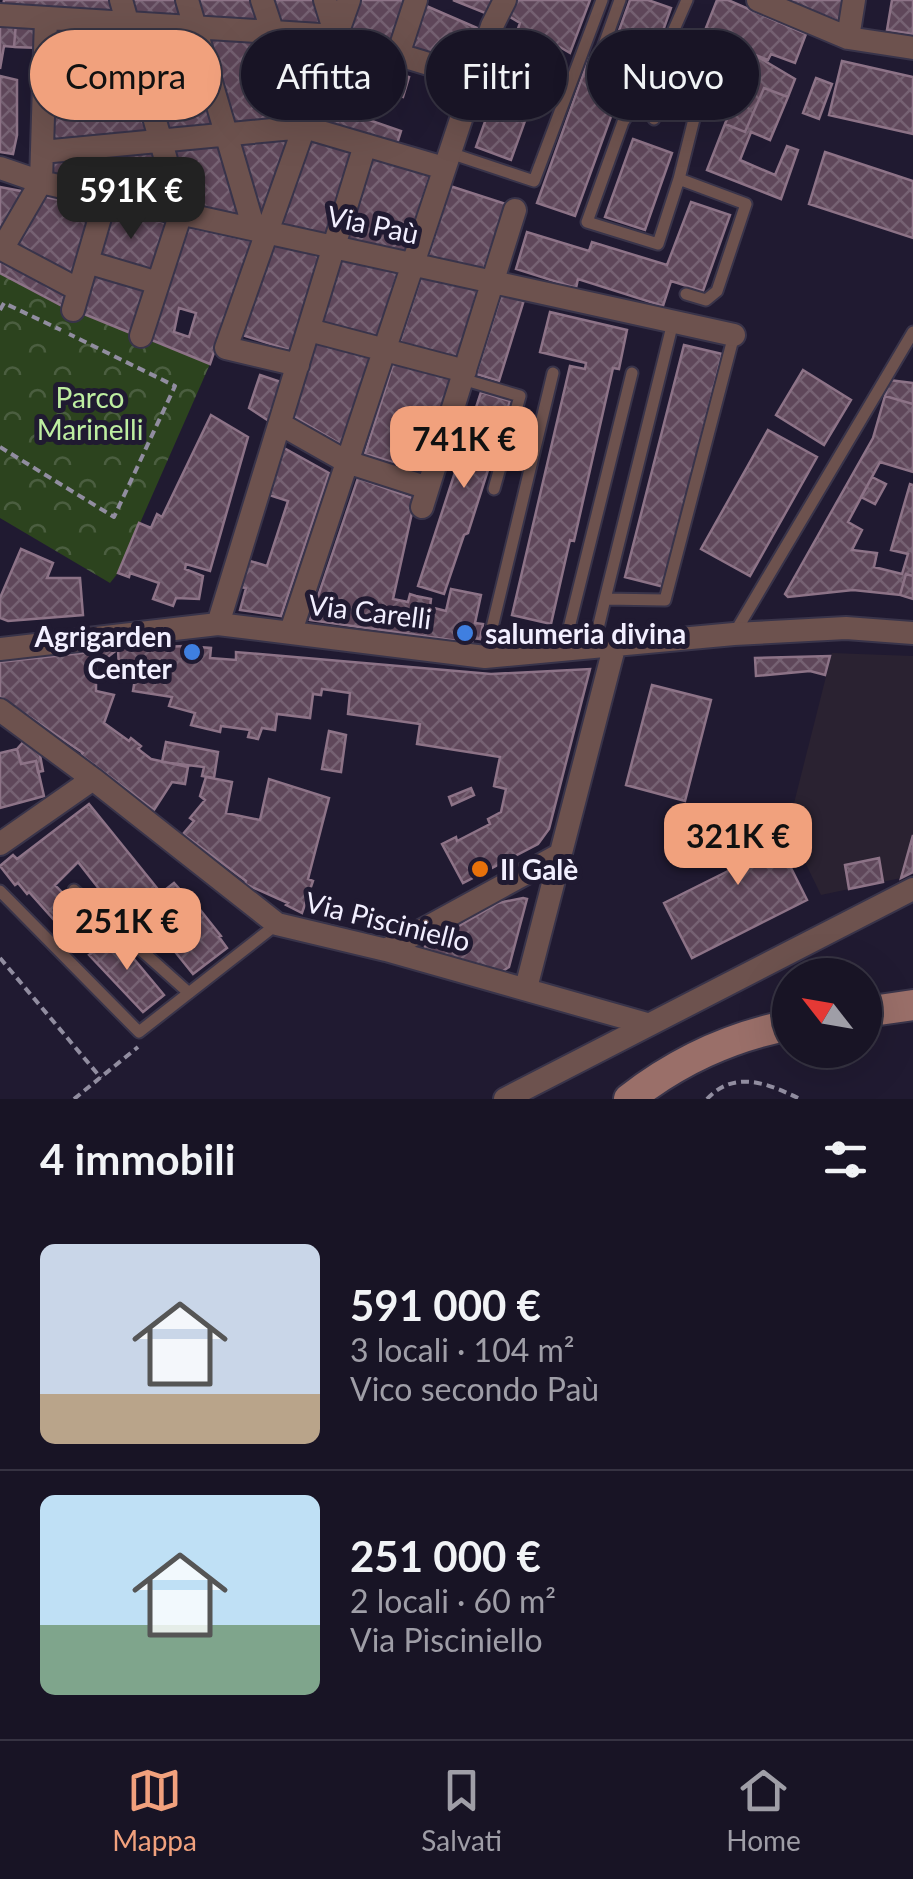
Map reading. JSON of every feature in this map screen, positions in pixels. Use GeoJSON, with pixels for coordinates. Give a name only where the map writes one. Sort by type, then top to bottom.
{"type":"FeatureCollection","features":[{"type":"Feature","properties":{"kind":"main road"},"geometry":{"type":"LineString","coordinates":[[628,1099],[671,1069],[712,1048],[772,1028]]}},
{"type":"Feature","properties":{"kind":"street"},"geometry":{"type":"LineString","coordinates":[[187,0],[259,230]]}},
{"type":"Feature","properties":{"kind":"street"},"geometry":{"type":"LineString","coordinates":[[262,0],[271,30]]}},
{"type":"Feature","properties":{"kind":"street"},"geometry":{"type":"LineString","coordinates":[[325,0],[334,30]]}},
{"type":"Feature","properties":{"kind":"street"},"geometry":{"type":"LineString","coordinates":[[338,30],[348,0]]}},
{"type":"Feature","properties":{"kind":"street"},"geometry":{"type":"LineString","coordinates":[[406,31],[416,0]]}},
{"type":"Feature","properties":{"kind":"street"},"geometry":{"type":"LineString","coordinates":[[491,30],[505,0]]}},
{"type":"Feature","properties":{"kind":"street"},"geometry":{"type":"LineString","coordinates":[[848,38],[854,0]]}},
{"type":"Feature","properties":{"kind":"street"},"geometry":{"type":"LineString","coordinates":[[761,1],[848,38],[913,48]]}},
{"type":"Feature","properties":{"kind":"street"},"geometry":{"type":"LineString","coordinates":[[125,12],[180,213],[140,336]]}},
{"type":"Feature","properties":{"kind":"street"},"geometry":{"type":"LineString","coordinates":[[0,15],[46,18],[125,12],[195,27],[241,30]]}},
{"type":"Feature","properties":{"kind":"street"},"geometry":{"type":"LineString","coordinates":[[46,18],[40,182],[2,249],[76,300],[106,197]]}},
{"type":"Feature","properties":{"kind":"street"},"geometry":{"type":"LineString","coordinates":[[302,120],[304,127]]}},
{"type":"Feature","properties":{"kind":"street"},"geometry":{"type":"LineString","coordinates":[[298,365],[226,348],[259,230],[306,120]]}},
{"type":"Feature","properties":{"kind":"street"},"geometry":{"type":"LineString","coordinates":[[291,631],[461,120]]}},
{"type":"Feature","properties":{"kind":"street"},"geometry":{"type":"LineString","coordinates":[[42,152],[304,127],[365,145],[447,161]]}},
{"type":"Feature","properties":{"kind":"street"},"geometry":{"type":"LineString","coordinates":[[218,624],[365,145]]}},
{"type":"Feature","properties":{"kind":"street","name":"Via Paù"},"geometry":{"type":"LineString","coordinates":[[0,168],[40,182],[734,336]]}},
{"type":"Feature","properties":{"kind":"street"},"geometry":{"type":"LineString","coordinates":[[280,424],[347,462],[425,498],[514,210]]}},
{"type":"Feature","properties":{"kind":"street"},"geometry":{"type":"LineString","coordinates":[[87,262],[158,283]]}},
{"type":"Feature","properties":{"kind":"street"},"geometry":{"type":"LineString","coordinates":[[309,330],[463,375]]}},
{"type":"Feature","properties":{"kind":"street","name":"Via Carelli"},"geometry":{"type":"LineString","coordinates":[[0,648],[218,624],[485,657],[734,634],[846,628],[913,633]]}},
{"type":"Feature","properties":{"kind":"street"},"geometry":{"type":"LineString","coordinates":[[526,988],[562,854],[605,645]]}},
{"type":"Feature","properties":{"kind":"street","name":"Via Pisciniello"},"geometry":{"type":"LineString","coordinates":[[0,710],[278,924],[386,950],[647,1024]]}},
{"type":"Feature","properties":{"kind":"street"},"geometry":{"type":"LineString","coordinates":[[0,844],[94,779]]}},
{"type":"Feature","properties":{"kind":"street"},"geometry":{"type":"LineString","coordinates":[[386,950],[562,854]]}},
{"type":"Feature","properties":{"kind":"street"},"geometry":{"type":"LineString","coordinates":[[505,1099],[913,889]]}},
{"type":"Feature","properties":{"kind":"lane"},"geometry":{"type":"LineString","coordinates":[[447,161],[534,181],[602,0]]}},
{"type":"Feature","properties":{"kind":"lane"},"geometry":{"type":"LineString","coordinates":[[609,30],[620,0]]}},
{"type":"Feature","properties":{"kind":"lane"},"geometry":{"type":"LineString","coordinates":[[674,30],[687,0]]}},
{"type":"Feature","properties":{"kind":"lane"},"geometry":{"type":"LineString","coordinates":[[624,120],[587,222],[658,244],[694,120]]}},
{"type":"Feature","properties":{"kind":"lane"},"geometry":{"type":"LineString","coordinates":[[679,180],[746,204],[717,290],[706,300],[686,294]]}},
{"type":"Feature","properties":{"kind":"lane"},"geometry":{"type":"LineString","coordinates":[[605,645],[605,599],[673,322]]}},
{"type":"Feature","properties":{"kind":"lane"},"geometry":{"type":"LineString","coordinates":[[734,634],[913,332]]}},
{"type":"Feature","properties":{"kind":"lane"},"geometry":{"type":"LineString","coordinates":[[605,599],[665,600],[734,336]]}},
{"type":"Feature","properties":{"kind":"lane"},"geometry":{"type":"LineString","coordinates":[[485,657],[553,373]]}},
{"type":"Feature","properties":{"kind":"lane"},"geometry":{"type":"LineString","coordinates":[[564,648],[632,373]]}},
{"type":"Feature","properties":{"kind":"lane"},"geometry":{"type":"LineString","coordinates":[[463,375],[520,396],[494,489]]}},
{"type":"Feature","properties":{"kind":"lane"},"geometry":{"type":"LineString","coordinates":[[74,890],[189,993]]}},
{"type":"Feature","properties":{"kind":"lane"},"geometry":{"type":"LineString","coordinates":[[0,891],[139,1032],[278,924]]}},
{"type":"Feature","properties":{"kind":"path"},"geometry":{"type":"LineString","coordinates":[[0,310],[4,304],[174,386],[114,516],[0,446]]}},
{"type":"Feature","properties":{"kind":"path"},"geometry":{"type":"LineString","coordinates":[[0,958],[100,1078]]}},
{"type":"Feature","properties":{"kind":"path"},"geometry":{"type":"LineString","coordinates":[[74,1099],[138,1050],[139,1032]]}},
{"type":"Feature","properties":{"kind":"path"},"geometry":{"type":"LineString","coordinates":[[707,1099],[715,1090],[743,1080],[760,1081],[800,1099]]}},
{"type":"Feature","properties":{"kind":"shaded area"},"geometry":{"type":"Polygon","coordinates":[[[832,653],[913,656],[913,872],[821,895],[788,827],[832,653]]]}},
{"type":"Feature","properties":{"kind":"green space","name":"Parco Marinelli"},"geometry":{"type":"Polygon","coordinates":[[[0,273],[64,307],[210,364],[118,573],[110,583],[0,518],[0,273]]]}},
{"type":"Feature","properties":{"kind":"building"},"geometry":{"type":"Polygon","coordinates":[[[4,0],[112,0],[116,15],[3,6],[4,0]]]}},
{"type":"Feature","properties":{"kind":"building"},"geometry":{"type":"Polygon","coordinates":[[[128,0],[179,0],[184,19],[133,16],[128,0]]]}},
{"type":"Feature","properties":{"kind":"building"},"geometry":{"type":"Polygon","coordinates":[[[195,0],[252,0],[259,23],[201,20],[195,0]]]}},
{"type":"Feature","properties":{"kind":"building"},"geometry":{"type":"Polygon","coordinates":[[[272,0],[318,0],[326,28],[279,25],[272,0]]]}},
{"type":"Feature","properties":{"kind":"building"},"geometry":{"type":"Polygon","coordinates":[[[358,0],[407,0],[397,30],[346,30],[358,0]]]}},
{"type":"Feature","properties":{"kind":"building"},"geometry":{"type":"Polygon","coordinates":[[[453,0],[497,0],[490,15],[453,0]]]}},
{"type":"Feature","properties":{"kind":"building"},"geometry":{"type":"Polygon","coordinates":[[[512,0],[590,0],[570,53],[567,30],[518,30],[520,23],[505,14],[512,0]]]}},
{"type":"Feature","properties":{"kind":"building"},"geometry":{"type":"Polygon","coordinates":[[[630,0],[648,0],[671,8],[663,30],[619,30],[630,0]]]}},
{"type":"Feature","properties":{"kind":"building"},"geometry":{"type":"Polygon","coordinates":[[[717,0],[728,0],[806,34],[795,63],[771,54],[768,60],[759,56],[759,30],[705,30],[717,0]]]}},
{"type":"Feature","properties":{"kind":"building"},"geometry":{"type":"Polygon","coordinates":[[[784,0],[846,0],[843,23],[784,0]]]}},
{"type":"Feature","properties":{"kind":"building"},"geometry":{"type":"Polygon","coordinates":[[[892,0],[913,0],[913,34],[887,30],[892,0]]]}},
{"type":"Feature","properties":{"kind":"building"},"geometry":{"type":"Polygon","coordinates":[[[424,5],[482,30],[426,30],[426,55],[408,50],[424,5]]]}},
{"type":"Feature","properties":{"kind":"building"},"geometry":{"type":"Polygon","coordinates":[[[0,22],[16,23],[14,47],[4,46],[0,69],[0,22]]]}},
{"type":"Feature","properties":{"kind":"building"},"geometry":{"type":"Polygon","coordinates":[[[16,23],[40,25],[40,30],[30,30],[30,48],[14,47],[16,23]]]}},
{"type":"Feature","properties":{"kind":"building"},"geometry":{"type":"Polygon","coordinates":[[[51,27],[94,30],[51,30],[51,27]]]}},
{"type":"Feature","properties":{"kind":"building"},"geometry":{"type":"Polygon","coordinates":[[[221,36],[241,37],[241,120],[289,123],[233,128],[221,88],[221,36]]]}},
{"type":"Feature","properties":{"kind":"building"},"geometry":{"type":"Polygon","coordinates":[[[759,58],[795,79],[788,97],[764,88],[759,100],[759,58]]]}},
{"type":"Feature","properties":{"kind":"building"},"geometry":{"type":"Polygon","coordinates":[[[842,61],[913,77],[913,134],[829,115],[842,61]]]}},
{"type":"Feature","properties":{"kind":"building"},"geometry":{"type":"Polygon","coordinates":[[[587,64],[587,120],[610,120],[575,216],[537,203],[587,64]]]}},
{"type":"Feature","properties":{"kind":"building"},"geometry":{"type":"Polygon","coordinates":[[[0,76],[17,80],[13,154],[0,152],[0,76]]]}},
{"type":"Feature","properties":{"kind":"building"},"geometry":{"type":"Polygon","coordinates":[[[816,78],[832,84],[819,119],[803,113],[816,78]]]}},
{"type":"Feature","properties":{"kind":"building"},"geometry":{"type":"Polygon","coordinates":[[[764,88],[788,97],[770,140],[751,132],[740,160],[775,175],[787,146],[798,150],[781,199],[707,170],[725,124],[745,132],[750,120],[759,120],[759,100],[764,88]]]}},
{"type":"Feature","properties":{"kind":"building"},"geometry":{"type":"Polygon","coordinates":[[[48,120],[147,120],[151,135],[47,142],[48,120]]]}},
{"type":"Feature","properties":{"kind":"building"},"geometry":{"type":"Polygon","coordinates":[[[164,120],[214,120],[217,129],[168,133],[164,120]]]}},
{"type":"Feature","properties":{"kind":"building"},"geometry":{"type":"Polygon","coordinates":[[[369,120],[401,131],[396,147],[314,122],[369,120]]]}},
{"type":"Feature","properties":{"kind":"building"},"geometry":{"type":"Polygon","coordinates":[[[486,120],[525,120],[511,160],[476,147],[486,120]]]}},
{"type":"Feature","properties":{"kind":"building"},"geometry":{"type":"Polygon","coordinates":[[[727,120],[750,120],[745,132],[725,124],[727,120]]]}},
{"type":"Feature","properties":{"kind":"building"},"geometry":{"type":"Polygon","coordinates":[[[309,136],[354,149],[328,235],[277,224],[309,136]]]}},
{"type":"Feature","properties":{"kind":"building"},"geometry":{"type":"Polygon","coordinates":[[[290,139],[263,215],[258,214],[237,142],[290,139]]]}},
{"type":"Feature","properties":{"kind":"building"},"geometry":{"type":"Polygon","coordinates":[[[633,139],[672,153],[645,230],[605,217],[633,139]]]}},
{"type":"Feature","properties":{"kind":"building"},"geometry":{"type":"Polygon","coordinates":[[[224,146],[241,217],[189,205],[172,148],[224,146]]]}},
{"type":"Feature","properties":{"kind":"building"},"geometry":{"type":"Polygon","coordinates":[[[156,149],[171,202],[46,174],[46,157],[156,149]]]}},
{"type":"Feature","properties":{"kind":"building"},"geometry":{"type":"Polygon","coordinates":[[[825,152],[913,181],[913,238],[809,204],[825,152]]]}},
{"type":"Feature","properties":{"kind":"building"},"geometry":{"type":"Polygon","coordinates":[[[371,157],[430,175],[406,252],[347,239],[371,157]]]}},
{"type":"Feature","properties":{"kind":"building"},"geometry":{"type":"Polygon","coordinates":[[[450,186],[506,204],[484,269],[428,257],[450,186]]]}},
{"type":"Feature","properties":{"kind":"building"},"geometry":{"type":"Polygon","coordinates":[[[0,187],[26,192],[0,234],[0,187]]]}},
{"type":"Feature","properties":{"kind":"building"},"geometry":{"type":"Polygon","coordinates":[[[42,196],[94,208],[73,278],[11,249],[42,196]]]}},
{"type":"Feature","properties":{"kind":"building"},"geometry":{"type":"Polygon","coordinates":[[[691,202],[730,215],[703,291],[671,281],[663,306],[578,279],[576,288],[516,269],[527,232],[589,251],[592,242],[667,265],[691,202]]]}},
{"type":"Feature","properties":{"kind":"building"},"geometry":{"type":"Polygon","coordinates":[[[110,211],[167,223],[152,274],[95,258],[110,211]]]}},
{"type":"Feature","properties":{"kind":"building"},"geometry":{"type":"Polygon","coordinates":[[[183,226],[252,241],[210,364],[149,339],[183,226]],[[179,308],[174,332],[189,337],[196,313],[179,308]]]}},
{"type":"Feature","properties":{"kind":"building"},"geometry":{"type":"Polygon","coordinates":[[[269,244],[323,256],[292,351],[236,333],[269,244]]]}},
{"type":"Feature","properties":{"kind":"building"},"geometry":{"type":"Polygon","coordinates":[[[0,255],[69,291],[64,307],[0,273],[0,255]]]}},
{"type":"Feature","properties":{"kind":"building"},"geometry":{"type":"Polygon","coordinates":[[[340,260],[398,272],[377,338],[322,323],[340,260]]]}},
{"type":"Feature","properties":{"kind":"building"},"geometry":{"type":"Polygon","coordinates":[[[92,270],[148,287],[133,334],[79,312],[92,270]]]}},
{"type":"Feature","properties":{"kind":"building"},"geometry":{"type":"Polygon","coordinates":[[[421,277],[478,289],[457,361],[399,344],[421,277]]]}},
{"type":"Feature","properties":{"kind":"building"},"geometry":{"type":"Polygon","coordinates":[[[501,295],[524,300],[499,381],[476,374],[501,295]]]}},
{"type":"Feature","properties":{"kind":"building"},"geometry":{"type":"Polygon","coordinates":[[[550,312],[627,330],[619,369],[613,368],[551,624],[512,615],[570,366],[585,369],[586,363],[540,352],[550,312]]]}},
{"type":"Feature","properties":{"kind":"building"},"geometry":{"type":"Polygon","coordinates":[[[316,340],[371,356],[342,445],[293,416],[316,340]]]}},
{"type":"Feature","properties":{"kind":"building"},"geometry":{"type":"Polygon","coordinates":[[[684,345],[722,354],[664,587],[625,577],[684,345]]]}},
{"type":"Feature","properties":{"kind":"building"},"geometry":{"type":"Polygon","coordinates":[[[394,361],[451,378],[423,471],[365,454],[394,361]]]}},
{"type":"Feature","properties":{"kind":"building"},"geometry":{"type":"Polygon","coordinates":[[[803,370],[851,400],[824,445],[776,415],[803,370]]]}},
{"type":"Feature","properties":{"kind":"building"},"geometry":{"type":"Polygon","coordinates":[[[260,375],[284,383],[272,423],[249,408],[260,375]]]}},
{"type":"Feature","properties":{"kind":"building"},"geometry":{"type":"Polygon","coordinates":[[[889,380],[913,383],[913,404],[885,396],[889,380]]]}},
{"type":"Feature","properties":{"kind":"building"},"geometry":{"type":"Polygon","coordinates":[[[481,392],[510,401],[444,594],[418,586],[481,392]]]}},
{"type":"Feature","properties":{"kind":"building"},"geometry":{"type":"Polygon","coordinates":[[[885,396],[913,404],[913,472],[880,462],[848,522],[862,530],[852,550],[877,553],[874,567],[902,574],[908,554],[891,550],[910,484],[913,485],[913,576],[906,574],[900,595],[853,590],[788,597],[785,594],[873,438],[885,396]]]}},
{"type":"Feature","properties":{"kind":"building"},"geometry":{"type":"Polygon","coordinates":[[[211,415],[248,437],[210,571],[186,564],[185,569],[203,576],[199,599],[176,598],[173,606],[153,599],[159,583],[118,573],[139,523],[151,528],[157,514],[162,517],[211,415]]]}},
{"type":"Feature","properties":{"kind":"building"},"geometry":{"type":"Polygon","coordinates":[[[768,430],[817,457],[750,576],[701,549],[768,430]]]}},
{"type":"Feature","properties":{"kind":"building"},"geometry":{"type":"Polygon","coordinates":[[[284,448],[329,473],[281,616],[240,610],[246,588],[240,587],[247,560],[267,566],[288,501],[269,495],[284,448]]]}},
{"type":"Feature","properties":{"kind":"building"},"geometry":{"type":"Polygon","coordinates":[[[872,477],[886,484],[875,504],[861,497],[872,477]]]}},
{"type":"Feature","properties":{"kind":"building"},"geometry":{"type":"Polygon","coordinates":[[[358,478],[415,499],[393,599],[408,602],[410,594],[431,599],[430,607],[446,611],[451,589],[481,595],[475,623],[483,624],[480,639],[473,638],[472,643],[310,620],[358,478]]]}},
{"type":"Feature","properties":{"kind":"building"},"geometry":{"type":"Polygon","coordinates":[[[21,549],[53,563],[47,578],[80,578],[83,615],[8,621],[0,618],[0,598],[21,549]]]}},
{"type":"Feature","properties":{"kind":"building"},"geometry":{"type":"Polygon","coordinates":[[[906,574],[913,576],[913,599],[900,595],[906,574]]]}},
{"type":"Feature","properties":{"kind":"building"},"geometry":{"type":"Polygon","coordinates":[[[211,648],[210,658],[236,660],[236,652],[491,674],[590,669],[549,829],[538,844],[463,883],[442,844],[490,824],[488,819],[501,812],[506,789],[494,786],[500,757],[417,744],[420,724],[348,714],[350,693],[322,689],[321,695],[313,694],[310,718],[277,714],[275,730],[262,728],[258,739],[248,737],[250,730],[221,726],[220,732],[191,725],[195,713],[169,706],[172,697],[133,691],[136,673],[119,670],[118,649],[211,648]]]}},
{"type":"Feature","properties":{"kind":"building"},"geometry":{"type":"Polygon","coordinates":[[[118,649],[96,666],[96,691],[114,695],[104,723],[129,741],[131,738],[151,759],[188,767],[185,784],[172,782],[154,810],[83,753],[0,697],[0,662],[118,649]]]}},
{"type":"Feature","properties":{"kind":"building"},"geometry":{"type":"Polygon","coordinates":[[[830,656],[825,675],[810,671],[756,676],[755,658],[830,656]]]}},
{"type":"Feature","properties":{"kind":"building"},"geometry":{"type":"Polygon","coordinates":[[[652,685],[711,700],[685,801],[626,785],[652,685]]]}},
{"type":"Feature","properties":{"kind":"building"},"geometry":{"type":"Polygon","coordinates":[[[329,731],[346,735],[341,772],[322,769],[329,731]]]}},
{"type":"Feature","properties":{"kind":"building"},"geometry":{"type":"Polygon","coordinates":[[[25,740],[40,755],[43,771],[38,772],[36,761],[21,764],[17,749],[25,740]]]}},
{"type":"Feature","properties":{"kind":"building"},"geometry":{"type":"Polygon","coordinates":[[[166,742],[218,752],[214,778],[202,776],[204,767],[162,762],[166,742]]]}},
{"type":"Feature","properties":{"kind":"building"},"geometry":{"type":"Polygon","coordinates":[[[17,749],[21,764],[36,761],[44,796],[0,808],[0,753],[17,749]]]}},
{"type":"Feature","properties":{"kind":"building"},"geometry":{"type":"Polygon","coordinates":[[[206,777],[232,782],[226,813],[260,820],[269,779],[329,798],[308,879],[313,881],[302,913],[245,884],[183,834],[205,800],[200,796],[206,777]]]}},
{"type":"Feature","properties":{"kind":"building"},"geometry":{"type":"Polygon","coordinates":[[[471,788],[474,795],[452,805],[449,797],[471,788]]]}},
{"type":"Feature","properties":{"kind":"building"},"geometry":{"type":"Polygon","coordinates":[[[89,804],[161,893],[174,883],[186,892],[227,948],[193,974],[144,913],[128,926],[78,862],[55,885],[83,914],[63,930],[29,892],[18,883],[15,885],[0,866],[13,855],[17,859],[89,804]]]}},
{"type":"Feature","properties":{"kind":"building"},"geometry":{"type":"Polygon","coordinates":[[[760,806],[807,900],[692,958],[664,903],[736,867],[717,828],[760,806]]]}},
{"type":"Feature","properties":{"kind":"building"},"geometry":{"type":"Polygon","coordinates":[[[913,835],[913,872],[901,878],[913,835]]]}},
{"type":"Feature","properties":{"kind":"building"},"geometry":{"type":"Polygon","coordinates":[[[879,858],[883,882],[849,889],[845,865],[879,858]]]}},
{"type":"Feature","properties":{"kind":"building"},"geometry":{"type":"Polygon","coordinates":[[[527,899],[509,967],[500,973],[425,951],[425,946],[498,903],[527,899]]]}},
{"type":"Feature","properties":{"kind":"building"},"geometry":{"type":"Polygon","coordinates":[[[114,935],[164,995],[143,1012],[89,955],[114,935]]]}},
{"type":"Feature","properties":{"kind":"place","name":"salumeria divina"},"geometry":{"type":"Point","coordinates":[465,633]}},
{"type":"Feature","properties":{"kind":"place","name":"Agrigarden Center"},"geometry":{"type":"Point","coordinates":[192,652]}},
{"type":"Feature","properties":{"kind":"place","name":"Il Galè"},"geometry":{"type":"Point","coordinates":[480,869]}}]}
